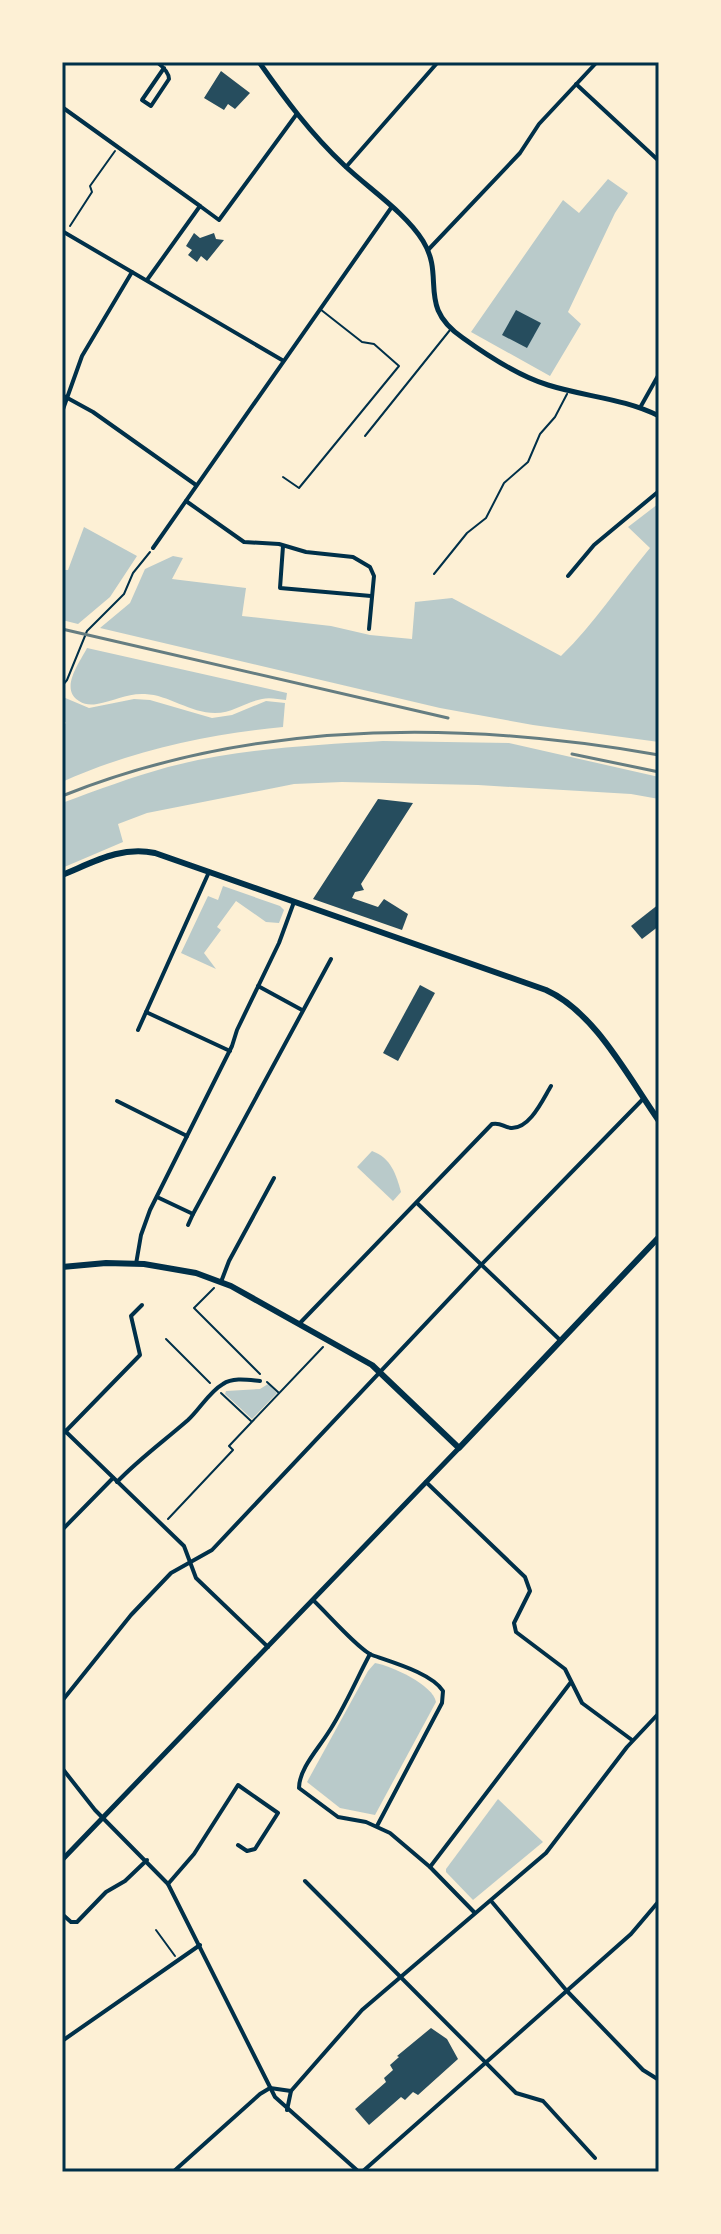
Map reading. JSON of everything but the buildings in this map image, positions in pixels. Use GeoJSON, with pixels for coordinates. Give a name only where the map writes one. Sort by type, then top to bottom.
{"type":"FeatureCollection","features":[{"type":"Feature","properties":{"kind":"main road"},"geometry":{"type":"LineString","coordinates":[[62,875],[113,854],[138,851],[155,853],[558,996],[584,1015],[659,1121]]}},
{"type":"Feature","properties":{"kind":"main road"},"geometry":{"type":"LineString","coordinates":[[62,1267],[136,1264],[182,1270],[221,1282],[364,1359],[459,1448],[659,1237]]}},
{"type":"Feature","properties":{"kind":"street"},"geometry":{"type":"LineString","coordinates":[[157,62],[164,68],[169,79],[151,106],[142,100],[164,68]]}},
{"type":"Feature","properties":{"kind":"street"},"geometry":{"type":"LineString","coordinates":[[259,62],[296,115],[418,234],[428,250],[436,310],[451,329],[530,378],[569,391],[641,406],[659,416]]}},
{"type":"Feature","properties":{"kind":"street"},"geometry":{"type":"LineString","coordinates":[[346,167],[438,62]]}},
{"type":"Feature","properties":{"kind":"street"},"geometry":{"type":"LineString","coordinates":[[428,250],[523,149],[536,128],[597,62]]}},
{"type":"Feature","properties":{"kind":"street"},"geometry":{"type":"LineString","coordinates":[[575,83],[659,161]]}},
{"type":"Feature","properties":{"kind":"street"},"geometry":{"type":"LineString","coordinates":[[62,107],[219,220],[296,115]]}},
{"type":"Feature","properties":{"kind":"street"},"geometry":{"type":"LineString","coordinates":[[147,280],[200,206]]}},
{"type":"Feature","properties":{"kind":"street"},"geometry":{"type":"LineString","coordinates":[[153,548],[391,208]]}},
{"type":"Feature","properties":{"kind":"street"},"geometry":{"type":"LineString","coordinates":[[64,232],[282,360]]}},
{"type":"Feature","properties":{"kind":"street"},"geometry":{"type":"LineString","coordinates":[[62,412],[64,396],[87,346],[133,271]]}},
{"type":"Feature","properties":{"kind":"street"},"geometry":{"type":"LineString","coordinates":[[641,406],[659,374]]}},
{"type":"Feature","properties":{"kind":"street"},"geometry":{"type":"LineString","coordinates":[[64,396],[102,418],[196,485]]}},
{"type":"Feature","properties":{"kind":"street"},"geometry":{"type":"LineString","coordinates":[[568,576],[594,545],[659,491]]}},
{"type":"Feature","properties":{"kind":"street"},"geometry":{"type":"LineString","coordinates":[[186,501],[244,542],[361,560],[374,572],[369,629]]}},
{"type":"Feature","properties":{"kind":"street"},"geometry":{"type":"LineString","coordinates":[[283,546],[280,588],[372,596]]}},
{"type":"Feature","properties":{"kind":"street"},"geometry":{"type":"LineString","coordinates":[[138,1030],[209,872]]}},
{"type":"Feature","properties":{"kind":"street"},"geometry":{"type":"LineString","coordinates":[[136,1264],[143,1229],[230,1051],[294,902]]}},
{"type":"Feature","properties":{"kind":"street"},"geometry":{"type":"LineString","coordinates":[[188,1225],[331,959]]}},
{"type":"Feature","properties":{"kind":"street"},"geometry":{"type":"LineString","coordinates":[[258,986],[303,1011]]}},
{"type":"Feature","properties":{"kind":"street"},"geometry":{"type":"LineString","coordinates":[[146,1012],[230,1051]]}},
{"type":"Feature","properties":{"kind":"street"},"geometry":{"type":"LineString","coordinates":[[299,1324],[492,1124],[512,1128],[520,1126],[528,1120],[551,1086]]}},
{"type":"Feature","properties":{"kind":"street"},"geometry":{"type":"LineString","coordinates":[[62,1701],[131,1615],[171,1573],[212,1550],[481,1265],[643,1099]]}},
{"type":"Feature","properties":{"kind":"street"},"geometry":{"type":"LineString","coordinates":[[117,1101],[187,1136]]}},
{"type":"Feature","properties":{"kind":"street"},"geometry":{"type":"LineString","coordinates":[[221,1282],[229,1261],[274,1178]]}},
{"type":"Feature","properties":{"kind":"street"},"geometry":{"type":"LineString","coordinates":[[157,1197],[193,1214]]}},
{"type":"Feature","properties":{"kind":"street"},"geometry":{"type":"LineString","coordinates":[[417,1203],[561,1342]]}},
{"type":"Feature","properties":{"kind":"street"},"geometry":{"type":"LineString","coordinates":[[142,1305],[131,1316],[140,1355],[63,1432],[184,1546],[196,1578],[268,1647]]}},
{"type":"Feature","properties":{"kind":"street"},"geometry":{"type":"LineString","coordinates":[[117,1482],[141,1457],[159,1447],[186,1422],[216,1389],[230,1380],[260,1381]]}},
{"type":"Feature","properties":{"kind":"street"},"geometry":{"type":"LineString","coordinates":[[62,1860],[459,1448]]}},
{"type":"Feature","properties":{"kind":"street"},"geometry":{"type":"LineString","coordinates":[[62,1530],[113,1478]]}},
{"type":"Feature","properties":{"kind":"street"},"geometry":{"type":"LineString","coordinates":[[426,1482],[525,1577],[530,1591],[514,1623],[520,1637],[562,1666],[582,1703],[632,1740]]}},
{"type":"Feature","properties":{"kind":"street"},"geometry":{"type":"LineString","coordinates":[[313,1600],[370,1654],[396,1662],[437,1684],[443,1695],[442,1703],[377,1826]]}},
{"type":"Feature","properties":{"kind":"street"},"geometry":{"type":"LineString","coordinates":[[370,1654],[298,1785],[300,1791],[334,1815],[377,1826],[396,1838],[474,1912]]}},
{"type":"Feature","properties":{"kind":"street"},"geometry":{"type":"LineString","coordinates":[[430,1867],[571,1682]]}},
{"type":"Feature","properties":{"kind":"street"},"geometry":{"type":"LineString","coordinates":[[287,2110],[291,2091],[367,2005],[551,1847],[632,1740],[659,1713]]}},
{"type":"Feature","properties":{"kind":"street"},"geometry":{"type":"LineString","coordinates":[[62,1768],[103,1819],[168,1884],[275,2097],[360,2172],[631,1934],[659,1901]]}},
{"type":"Feature","properties":{"kind":"street"},"geometry":{"type":"LineString","coordinates":[[168,1884],[197,1849],[238,1785],[278,1813],[255,1849],[247,1851],[238,1845]]}},
{"type":"Feature","properties":{"kind":"street"},"geometry":{"type":"LineString","coordinates":[[62,1914],[71,1922],[77,1922],[106,1892],[125,1881],[147,1860]]}},
{"type":"Feature","properties":{"kind":"street"},"geometry":{"type":"LineString","coordinates":[[305,1881],[516,2093],[543,2101],[595,2158]]}},
{"type":"Feature","properties":{"kind":"street"},"geometry":{"type":"LineString","coordinates":[[491,1901],[566,1990],[643,2070],[659,2080]]}},
{"type":"Feature","properties":{"kind":"street"},"geometry":{"type":"LineString","coordinates":[[62,2041],[200,1945]]}},
{"type":"Feature","properties":{"kind":"street"},"geometry":{"type":"LineString","coordinates":[[173,2172],[260,2094],[270,2088],[291,2091]]}},
{"type":"Feature","properties":{"kind":"lane"},"geometry":{"type":"LineString","coordinates":[[283,477],[299,488],[399,366],[374,344],[362,342],[319,309]]}},
{"type":"Feature","properties":{"kind":"lane"},"geometry":{"type":"LineString","coordinates":[[365,436],[451,329]]}},
{"type":"Feature","properties":{"kind":"lane"},"geometry":{"type":"LineString","coordinates":[[434,574],[467,533],[486,518],[504,483],[528,462],[540,434],[555,417],[569,391]]}},
{"type":"Feature","properties":{"kind":"path"},"geometry":{"type":"LineString","coordinates":[[64,232],[92,192],[90,186],[118,147]]}},
{"type":"Feature","properties":{"kind":"path"},"geometry":{"type":"LineString","coordinates":[[62,686],[89,628],[124,594],[133,573],[153,548]]}},
{"type":"Feature","properties":{"kind":"path"},"geometry":{"type":"LineString","coordinates":[[221,1282],[194,1308],[279,1393]]}},
{"type":"Feature","properties":{"kind":"path"},"geometry":{"type":"LineString","coordinates":[[166,1339],[252,1422]]}},
{"type":"Feature","properties":{"kind":"path"},"geometry":{"type":"LineString","coordinates":[[162,1525],[233,1450],[229,1446],[327,1339]]}},
{"type":"Feature","properties":{"kind":"path"},"geometry":{"type":"LineString","coordinates":[[156,1930],[178,1960]]}},
{"type":"Feature","properties":{"kind":"shaded area"},"geometry":{"type":"Polygon","coordinates":[[[608,179],[628,193],[615,213],[568,312],[581,324],[550,376],[471,332],[563,200],[579,213],[608,179]]]}},
{"type":"Feature","properties":{"kind":"shaded area"},"geometry":{"type":"Polygon","coordinates":[[[658,504],[659,742],[533,725],[440,708],[100,628],[130,603],[145,569],[173,556],[183,558],[172,579],[246,588],[242,616],[412,639],[415,602],[452,598],[561,656],[650,548],[628,527],[658,504]]]}},
{"type":"Feature","properties":{"kind":"shaded area"},"geometry":{"type":"Polygon","coordinates":[[[84,527],[137,556],[110,597],[78,624],[62,620],[62,570],[68,570],[84,527]]]}},
{"type":"Feature","properties":{"kind":"shaded area"},"geometry":{"type":"Polygon","coordinates":[[[87,648],[287,693],[286,700],[265,698],[215,713],[145,694],[86,704],[73,696],[71,683],[87,648]]]}},
{"type":"Feature","properties":{"kind":"shaded area"},"geometry":{"type":"Polygon","coordinates":[[[63,697],[89,708],[134,699],[150,700],[212,718],[232,715],[266,701],[285,703],[283,727],[170,746],[115,761],[62,782],[62,726],[66,723],[62,718],[63,697]]]}},
{"type":"Feature","properties":{"kind":"shaded area"},"geometry":{"type":"Polygon","coordinates":[[[383,741],[509,743],[659,777],[659,799],[631,794],[478,785],[294,784],[147,813],[118,824],[123,842],[62,868],[62,803],[141,775],[194,761],[275,749],[383,741]]]}},
{"type":"Feature","properties":{"kind":"shaded area"},"geometry":{"type":"Polygon","coordinates":[[[223,886],[284,910],[279,923],[266,922],[236,901],[217,927],[221,930],[204,953],[216,969],[181,953],[208,896],[218,900],[223,886]]]}},
{"type":"Feature","properties":{"kind":"shaded area"},"geometry":{"type":"Polygon","coordinates":[[[372,1151],[384,1158],[395,1173],[401,1192],[393,1201],[357,1167],[372,1151]]]}},
{"type":"Feature","properties":{"kind":"shaded area"},"geometry":{"type":"Polygon","coordinates":[[[268,1384],[277,1393],[252,1419],[225,1394],[226,1391],[260,1389],[268,1384]]]}},
{"type":"Feature","properties":{"kind":"shaded area"},"geometry":{"type":"Polygon","coordinates":[[[375,1663],[420,1683],[436,1702],[375,1815],[340,1808],[307,1782],[375,1663]]]}},
{"type":"Feature","properties":{"kind":"shaded area"},"geometry":{"type":"Polygon","coordinates":[[[498,1799],[543,1842],[473,1900],[446,1869],[498,1799]]]}},
{"type":"Feature","properties":{"kind":"railway"},"geometry":{"type":"LineString","coordinates":[[62,629],[448,718]]}},
{"type":"Feature","properties":{"kind":"railway"},"geometry":{"type":"LineString","coordinates":[[62,796],[134,771],[207,753],[282,740],[357,734],[509,736],[659,755]]}},
{"type":"Feature","properties":{"kind":"railway"},"geometry":{"type":"LineString","coordinates":[[572,754],[659,772]]}}]}
